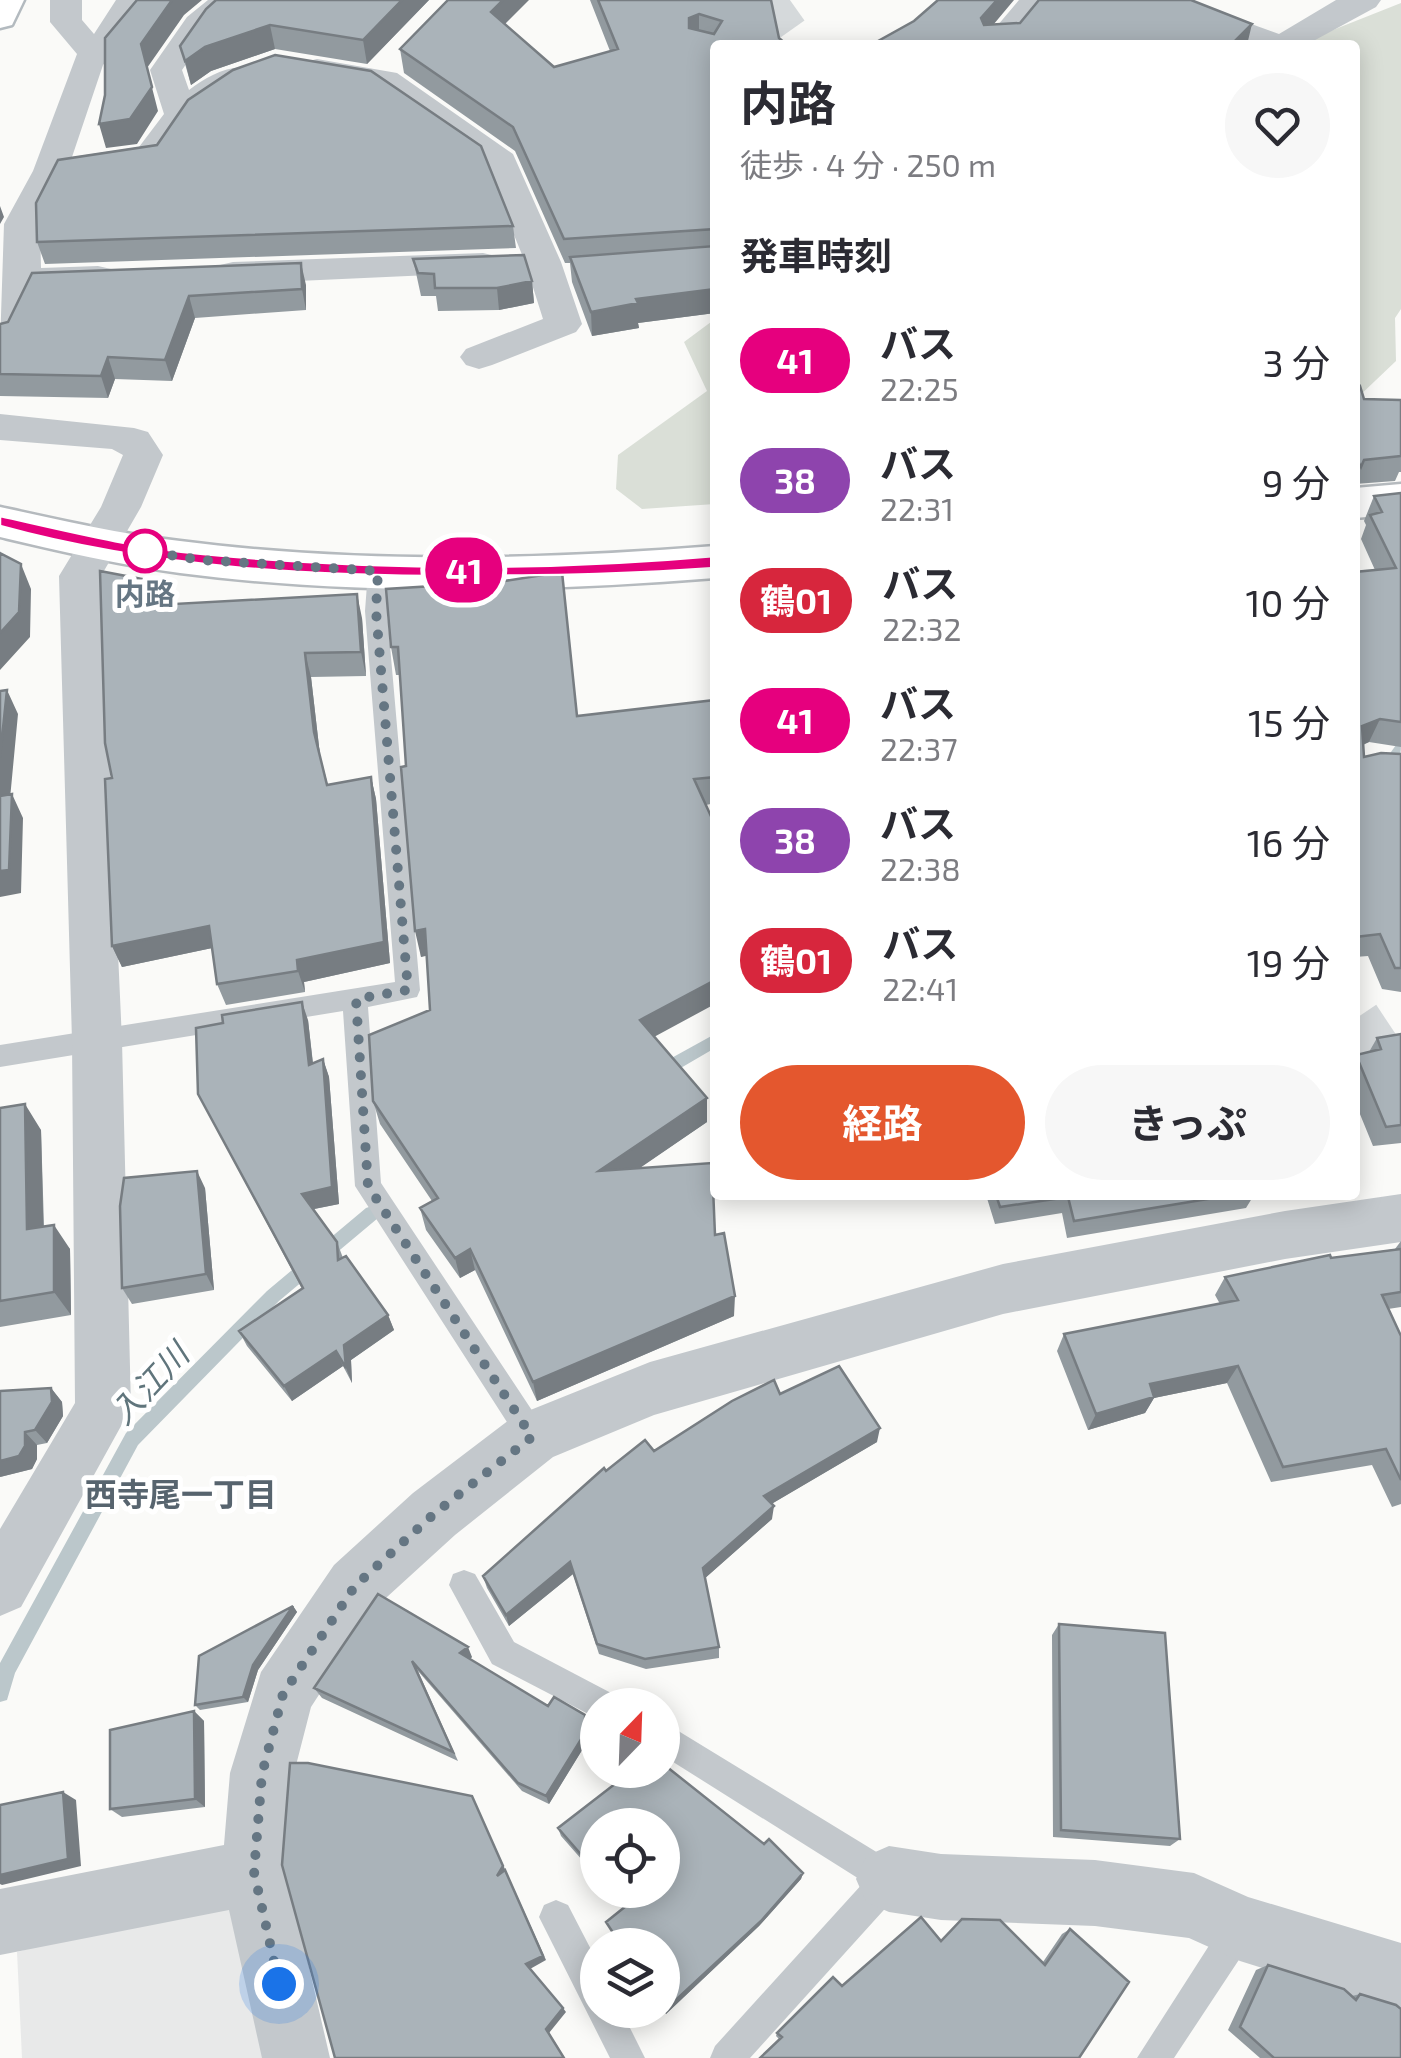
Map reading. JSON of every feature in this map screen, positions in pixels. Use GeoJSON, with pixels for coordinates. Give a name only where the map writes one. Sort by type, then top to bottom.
{"type":"FeatureCollection","features":[{"type":"Feature","properties":{"kind":"main road"},"geometry":{"type":"LineString","coordinates":[[0,18],[8,0]]}},
{"type":"Feature","properties":{"kind":"main road"},"geometry":{"type":"LineString","coordinates":[[1360,503],[1401,499]]}},
{"type":"Feature","properties":{"kind":"main road"},"geometry":{"type":"LineString","coordinates":[[0,522],[98,544],[201,560],[378,571],[633,569],[710,562]]}},
{"type":"Feature","properties":{"kind":"street"},"geometry":{"type":"LineString","coordinates":[[66,0],[66,22],[93,52]]}},
{"type":"Feature","properties":{"kind":"street"},"geometry":{"type":"LineString","coordinates":[[0,334],[23,280],[22,224],[50,171],[93,52],[120,22],[132,0]]}},
{"type":"Feature","properties":{"kind":"street"},"geometry":{"type":"LineString","coordinates":[[179,112],[166,70],[198,24],[226,0]]}},
{"type":"Feature","properties":{"kind":"street"},"geometry":{"type":"LineString","coordinates":[[1002,40],[1036,0]]}},
{"type":"Feature","properties":{"kind":"street"},"geometry":{"type":"LineString","coordinates":[[1089,0],[1188,10],[1267,40]]}},
{"type":"Feature","properties":{"kind":"street"},"geometry":{"type":"LineString","coordinates":[[1289,40],[1366,0]]}},
{"type":"Feature","properties":{"kind":"street"},"geometry":{"type":"LineString","coordinates":[[375,78],[401,52]]}},
{"type":"Feature","properties":{"kind":"street"},"geometry":{"type":"LineString","coordinates":[[50,171],[150,156],[179,112],[224,82],[284,64],[385,80],[501,161],[551,270],[563,324],[479,358]]}},
{"type":"Feature","properties":{"kind":"street"},"geometry":{"type":"LineString","coordinates":[[196,274],[551,270]]}},
{"type":"Feature","properties":{"kind":"street"},"geometry":{"type":"LineString","coordinates":[[23,280],[138,276]]}},
{"type":"Feature","properties":{"kind":"street"},"geometry":{"type":"LineString","coordinates":[[0,427],[112,436],[134,441],[143,455],[137,475],[80,576],[97,1040],[103,1408],[0,1586]]}},
{"type":"Feature","properties":{"kind":"street"},"geometry":{"type":"LineString","coordinates":[[296,2058],[254,1872],[262,1774],[283,1694],[355,1586],[434,1514],[532,1437],[650,1389],[1278,1215],[1401,1218]]}},
{"type":"Feature","properties":{"kind":"street"},"geometry":{"type":"LineString","coordinates":[[0,1922],[254,1872]]}},
{"type":"Feature","properties":{"kind":"street"},"geometry":{"type":"LineString","coordinates":[[889,1879],[940,1887],[1095,1892],[1194,1906],[1240,1928],[1401,1977]]}},
{"type":"Feature","properties":{"kind":"lane"},"geometry":{"type":"LineString","coordinates":[[0,1056],[408,990],[376,611],[378,571]]}},
{"type":"Feature","properties":{"kind":"lane"},"geometry":{"type":"LineString","coordinates":[[356,999],[368,1186],[532,1437]]}},
{"type":"Feature","properties":{"kind":"lane"},"geometry":{"type":"LineString","coordinates":[[464,1585],[503,1653],[580,1693]]}},
{"type":"Feature","properties":{"kind":"lane"},"geometry":{"type":"LineString","coordinates":[[680,1748],[889,1879],[727,2058]]}},
{"type":"Feature","properties":{"kind":"lane"},"geometry":{"type":"LineString","coordinates":[[556,1917],[580,1964]]}},
{"type":"Feature","properties":{"kind":"lane"},"geometry":{"type":"LineString","coordinates":[[1154,2058],[1240,1928]]}},
{"type":"Feature","properties":{"kind":"lane"},"geometry":{"type":"LineString","coordinates":[[612,2028],[628,2058]]}},
{"type":"Feature","properties":{"kind":"shaded area"},"geometry":{"type":"Polygon","coordinates":[[[1401,3],[1401,309],[1395,318],[1396,361],[1360,395],[1360,40],[1308,40],[1401,3]]]}},
{"type":"Feature","properties":{"kind":"shaded area"},"geometry":{"type":"Polygon","coordinates":[[[710,323],[710,504],[642,509],[616,489],[618,455],[707,391],[684,342],[710,323]]]}},
{"type":"Feature","properties":{"kind":"shaded area"},"geometry":{"type":"Polygon","coordinates":[[[237,1891],[271,2058],[22,2058],[17,1952],[237,1891]]]}},
{"type":"Feature","properties":{"kind":"building"},"geometry":{"type":"Polygon","coordinates":[[[137,0],[172,0],[141,44],[152,87],[130,119],[99,124],[105,95],[105,38],[137,0]]]}},
{"type":"Feature","properties":{"kind":"building"},"geometry":{"type":"Polygon","coordinates":[[[216,0],[402,0],[363,40],[270,25],[205,47],[185,61],[180,46],[216,0]]]}},
{"type":"Feature","properties":{"kind":"building"},"geometry":{"type":"Polygon","coordinates":[[[448,0],[503,0],[491,12],[554,67],[618,49],[598,0],[771,0],[781,40],[710,40],[710,229],[564,239],[513,127],[400,49],[448,0]],[[699,14],[689,18],[689,28],[714,34],[722,21],[699,14]]]}},
{"type":"Feature","properties":{"kind":"building"},"geometry":{"type":"Polygon","coordinates":[[[938,0],[997,0],[981,18],[984,25],[1020,23],[1039,0],[1191,0],[1252,24],[1236,40],[880,40],[914,21],[938,0]]]}},
{"type":"Feature","properties":{"kind":"building"},"geometry":{"type":"Polygon","coordinates":[[[275,55],[371,71],[481,146],[513,226],[37,242],[36,203],[58,160],[157,145],[188,100],[233,70],[275,55]]]}},
{"type":"Feature","properties":{"kind":"building"},"geometry":{"type":"Polygon","coordinates":[[[710,246],[710,290],[636,299],[638,303],[591,312],[570,257],[710,246]]]}},
{"type":"Feature","properties":{"kind":"building"},"geometry":{"type":"Polygon","coordinates":[[[524,255],[532,281],[497,288],[435,288],[434,274],[418,273],[413,259],[524,255]]]}},
{"type":"Feature","properties":{"kind":"building"},"geometry":{"type":"Polygon","coordinates":[[[301,263],[302,289],[189,296],[165,360],[108,357],[101,376],[0,374],[0,324],[8,322],[32,273],[301,263]]]}},
{"type":"Feature","properties":{"kind":"building"},"geometry":{"type":"Polygon","coordinates":[[[1360,386],[1364,399],[1401,400],[1401,456],[1364,460],[1361,467],[1360,386]]]}},
{"type":"Feature","properties":{"kind":"building"},"geometry":{"type":"Polygon","coordinates":[[[1401,493],[1401,722],[1380,719],[1362,726],[1364,757],[1401,754],[1401,968],[1395,968],[1380,934],[1360,936],[1360,572],[1396,568],[1370,515],[1382,512],[1374,496],[1401,493]]]}},
{"type":"Feature","properties":{"kind":"building"},"geometry":{"type":"Polygon","coordinates":[[[0,553],[21,564],[19,612],[0,633],[0,553]]]}},
{"type":"Feature","properties":{"kind":"building"},"geometry":{"type":"Polygon","coordinates":[[[100,571],[168,584],[157,605],[357,594],[361,652],[305,653],[314,732],[327,785],[371,777],[384,942],[297,960],[298,971],[217,984],[209,926],[112,946],[105,779],[112,778],[105,743],[100,571]]]}},
{"type":"Feature","properties":{"kind":"building"},"geometry":{"type":"Polygon","coordinates":[[[562,572],[577,716],[710,701],[710,777],[694,779],[710,814],[710,983],[640,1020],[707,1098],[599,1171],[710,1163],[715,1235],[724,1233],[735,1296],[533,1382],[470,1249],[455,1258],[420,1208],[438,1198],[373,1101],[369,1035],[430,1010],[425,929],[415,931],[401,767],[406,766],[398,647],[391,647],[386,589],[498,582],[562,572]]]}},
{"type":"Feature","properties":{"kind":"building"},"geometry":{"type":"Polygon","coordinates":[[[7,690],[0,757],[0,691],[7,690]]]}},
{"type":"Feature","properties":{"kind":"building"},"geometry":{"type":"Polygon","coordinates":[[[12,794],[9,870],[0,871],[0,796],[12,794]]]}},
{"type":"Feature","properties":{"kind":"building"},"geometry":{"type":"Polygon","coordinates":[[[302,1002],[309,1065],[323,1059],[332,1187],[302,1194],[337,1242],[338,1260],[346,1256],[388,1315],[344,1345],[346,1368],[336,1351],[284,1386],[239,1331],[303,1288],[198,1094],[196,1028],[223,1023],[222,1015],[302,1002]]]}},
{"type":"Feature","properties":{"kind":"building"},"geometry":{"type":"Polygon","coordinates":[[[1401,1034],[1401,1125],[1386,1127],[1360,1065],[1360,1054],[1381,1049],[1377,1038],[1401,1034]]]}},
{"type":"Feature","properties":{"kind":"building"},"geometry":{"type":"Polygon","coordinates":[[[25,1104],[27,1229],[54,1225],[54,1292],[0,1301],[0,1108],[25,1104]]]}},
{"type":"Feature","properties":{"kind":"building"},"geometry":{"type":"Polygon","coordinates":[[[197,1171],[206,1274],[122,1288],[120,1206],[124,1178],[197,1171]]]}},
{"type":"Feature","properties":{"kind":"building"},"geometry":{"type":"Polygon","coordinates":[[[998,1200],[1048,1200],[1000,1207],[998,1200]]]}},
{"type":"Feature","properties":{"kind":"building"},"geometry":{"type":"Polygon","coordinates":[[[1069,1200],[1202,1200],[1074,1221],[1069,1200]]]}},
{"type":"Feature","properties":{"kind":"building"},"geometry":{"type":"Polygon","coordinates":[[[1401,1249],[1401,1292],[1382,1295],[1401,1336],[1401,1480],[1386,1449],[1283,1467],[1238,1366],[1150,1384],[1154,1397],[1096,1414],[1064,1334],[1238,1300],[1225,1277],[1330,1255],[1331,1258],[1401,1249]]]}},
{"type":"Feature","properties":{"kind":"building"},"geometry":{"type":"Polygon","coordinates":[[[839,1366],[880,1428],[764,1496],[774,1506],[703,1568],[719,1647],[645,1659],[597,1644],[570,1562],[506,1615],[483,1576],[604,1468],[606,1471],[645,1440],[654,1451],[732,1401],[774,1380],[780,1394],[839,1366]]]}},
{"type":"Feature","properties":{"kind":"building"},"geometry":{"type":"Polygon","coordinates":[[[51,1388],[52,1402],[35,1430],[25,1432],[25,1446],[19,1456],[0,1461],[0,1391],[51,1388]]]}},
{"type":"Feature","properties":{"kind":"building"},"geometry":{"type":"Polygon","coordinates":[[[378,1594],[468,1647],[460,1653],[548,1706],[554,1697],[580,1712],[580,1741],[546,1796],[518,1783],[412,1661],[453,1752],[314,1688],[378,1594]]]}},
{"type":"Feature","properties":{"kind":"building"},"geometry":{"type":"Polygon","coordinates":[[[293,1606],[253,1665],[243,1697],[195,1705],[199,1656],[293,1606]]]}},
{"type":"Feature","properties":{"kind":"building"},"geometry":{"type":"Polygon","coordinates":[[[1059,1624],[1165,1633],[1180,1839],[1061,1830],[1059,1624]]]}},
{"type":"Feature","properties":{"kind":"building"},"geometry":{"type":"Polygon","coordinates":[[[194,1711],[195,1799],[110,1809],[110,1730],[194,1711]]]}},
{"type":"Feature","properties":{"kind":"building"},"geometry":{"type":"Polygon","coordinates":[[[290,1763],[308,1763],[472,1796],[503,1866],[497,1876],[505,1870],[543,1956],[526,1964],[563,2008],[546,2029],[564,2058],[335,2058],[282,1865],[290,1763]]]}},
{"type":"Feature","properties":{"kind":"building"},"geometry":{"type":"Polygon","coordinates":[[[680,1777],[764,1844],[769,1839],[803,1873],[761,1921],[680,1996],[680,1928],[610,1928],[606,1922],[624,1908],[680,1908],[680,1808],[584,1808],[610,1788],[680,1788],[680,1777]]]}},
{"type":"Feature","properties":{"kind":"building"},"geometry":{"type":"Polygon","coordinates":[[[63,1792],[68,1859],[0,1875],[0,1805],[63,1792]]]}},
{"type":"Feature","properties":{"kind":"building"},"geometry":{"type":"Polygon","coordinates":[[[580,1811],[580,1853],[558,1828],[580,1811]]]}},
{"type":"Feature","properties":{"kind":"building"},"geometry":{"type":"Polygon","coordinates":[[[921,1917],[941,1941],[962,1919],[1000,1920],[1045,1965],[1070,1929],[1129,1982],[1079,2058],[760,2058],[782,2037],[777,2033],[833,1977],[842,1986],[921,1917]]]}},
{"type":"Feature","properties":{"kind":"building"},"geometry":{"type":"Polygon","coordinates":[[[1268,1965],[1344,1989],[1356,2000],[1360,1994],[1396,2005],[1401,2009],[1401,2058],[1274,2058],[1240,2027],[1268,1965]]]}},
{"type":"Feature","properties":{"kind":"waterway","name":"入江川"},"geometry":{"type":"LineString","coordinates":[[1360,786],[1378,781],[1401,749]]}},
{"type":"Feature","properties":{"kind":"waterway","name":"入江川"},"geometry":{"type":"LineString","coordinates":[[662,1071],[710,1043]]}},
{"type":"Feature","properties":{"kind":"waterway","name":"入江川"},"geometry":{"type":"LineString","coordinates":[[0,1693],[7,1670],[132,1439],[273,1296],[372,1213]]}},
{"type":"Feature","properties":{"kind":"tunnel"},"geometry":{"type":"LineString","coordinates":[[766,0],[794,40]]}},
{"type":"Feature","properties":{"kind":"tunnel"},"geometry":{"type":"LineString","coordinates":[[1360,1026],[1401,1088]]}},
{"type":"Feature","properties":{"kind":"bus line","name":"41"},"geometry":{"type":"LineString","coordinates":[[0,522],[98,544],[201,560],[378,571],[633,569],[710,562]]}},
{"type":"Feature","properties":{"kind":"place","name":"内路"},"geometry":{"type":"Point","coordinates":[145,551]}},
{"type":"Feature","properties":{"kind":"district","name":"西寺尾一丁目"},"geometry":{"type":"Point","coordinates":[181,1495]}},
{"type":"Feature","properties":{"kind":"route"},"geometry":{"type":"LineString","coordinates":[[145,551],[132,549],[201,560],[378,571],[376,611],[408,990],[356,999],[368,1186],[532,1437],[434,1514],[355,1586],[283,1694],[262,1774],[254,1872],[279,1984]]}}]}
